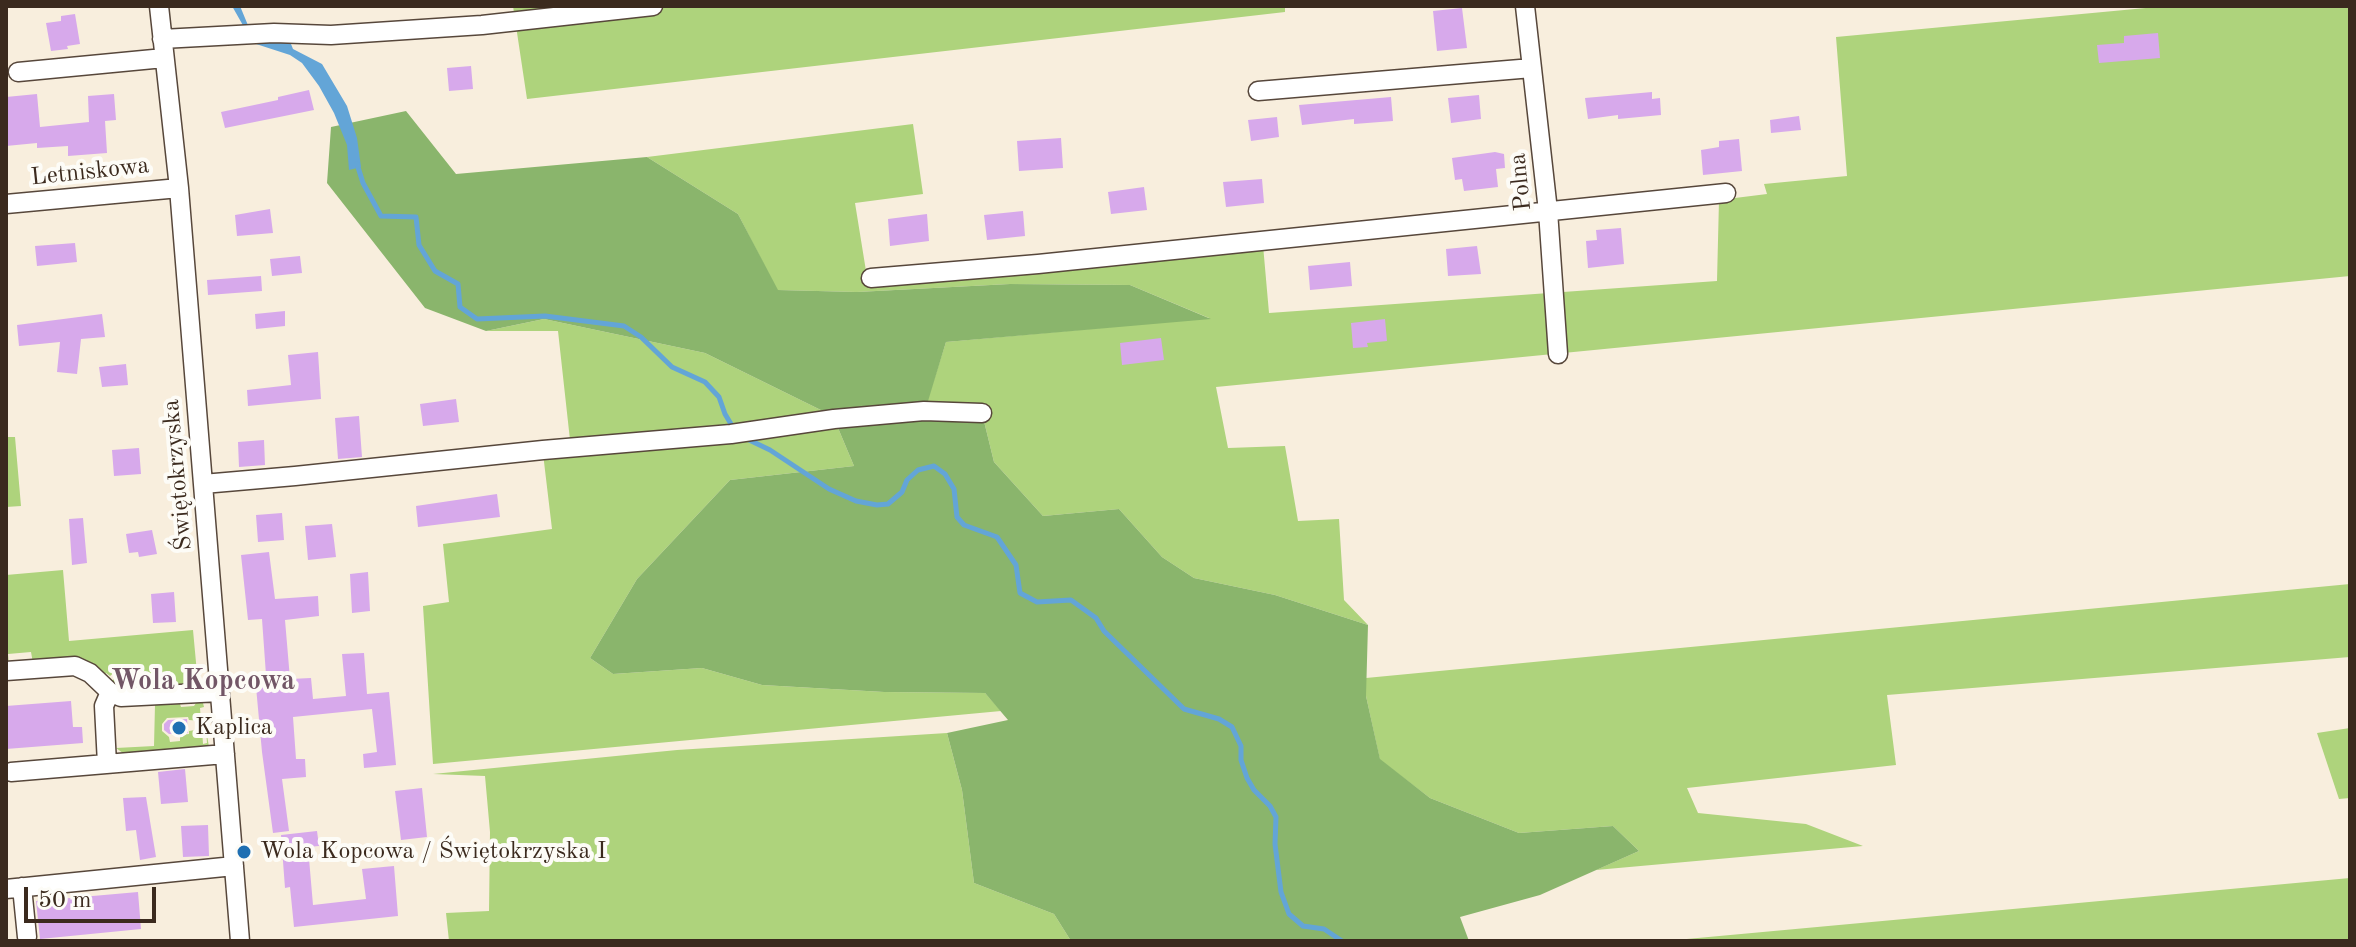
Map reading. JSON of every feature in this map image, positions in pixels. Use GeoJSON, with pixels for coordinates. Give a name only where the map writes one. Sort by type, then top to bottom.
{"type":"FeatureCollection","features":[{"type":"Feature","properties":{"kind":"street","name":"Świętokrzyska"},"geometry":{"type":"LineString","coordinates":[[159,6],[179,188],[240,941]]}},
{"type":"Feature","properties":{"kind":"street"},"geometry":{"type":"LineString","coordinates":[[162,39],[274,33],[331,35],[482,25],[653,6]]}},
{"type":"Feature","properties":{"kind":"street","name":"Polna"},"geometry":{"type":"LineString","coordinates":[[1525,6],[1548,211],[1558,354]]}},
{"type":"Feature","properties":{"kind":"street"},"geometry":{"type":"LineString","coordinates":[[18,72],[164,58]]}},
{"type":"Feature","properties":{"kind":"street"},"geometry":{"type":"LineString","coordinates":[[1258,91],[1532,68]]}},
{"type":"Feature","properties":{"kind":"street","name":"Letniskowa"},"geometry":{"type":"LineString","coordinates":[[6,204],[179,188]]}},
{"type":"Feature","properties":{"kind":"street"},"geometry":{"type":"LineString","coordinates":[[871,278],[1038,264],[1726,193]]}},
{"type":"Feature","properties":{"kind":"street"},"geometry":{"type":"LineString","coordinates":[[203,484],[731,434],[834,419],[924,411],[982,413]]}},
{"type":"Feature","properties":{"kind":"street"},"geometry":{"type":"LineString","coordinates":[[6,671],[75,666],[90,673],[110,692],[126,697],[220,692]]}},
{"type":"Feature","properties":{"kind":"street"},"geometry":{"type":"LineString","coordinates":[[107,764],[104,706],[110,692]]}},
{"type":"Feature","properties":{"kind":"street"},"geometry":{"type":"LineString","coordinates":[[11,772],[225,754]]}},
{"type":"Feature","properties":{"kind":"street"},"geometry":{"type":"LineString","coordinates":[[27,937],[14,888],[234,866]]}},
{"type":"Feature","properties":{"kind":"green space"},"geometry":{"type":"Polygon","coordinates":[[[513,6],[1285,6],[1285,12],[527,99],[513,6]]]}},
{"type":"Feature","properties":{"kind":"green space"},"geometry":{"type":"Polygon","coordinates":[[[2167,6],[2350,6],[2350,276],[1216,387],[1228,448],[1285,446],[1298,521],[1339,519],[1344,600],[1368,625],[1275,595],[1194,578],[1162,557],[1119,509],[1043,516],[994,462],[982,413],[924,411],[946,342],[1209,318],[1130,285],[1010,284],[857,292],[777,290],[738,214],[647,157],[913,124],[923,194],[855,203],[866,271],[1263,245],[1269,313],[1717,281],[1719,200],[1767,194],[1764,184],[1847,176],[1836,37],[2167,6]]]}},
{"type":"Feature","properties":{"kind":"green space"},"geometry":{"type":"Polygon","coordinates":[[[406,111],[456,174],[647,157],[738,214],[778,290],[857,292],[1010,284],[1130,285],[1211,319],[946,342],[925,411],[982,413],[994,462],[1043,516],[1119,509],[1162,557],[1194,578],[1275,595],[1368,625],[1366,696],[1380,759],[1430,798],[1519,833],[1613,826],[1639,851],[1540,895],[1460,917],[1469,941],[1071,941],[1054,914],[974,883],[962,790],[947,733],[1008,720],[985,693],[884,692],[762,685],[702,668],[613,674],[590,658],[637,579],[730,480],[854,466],[833,416],[705,353],[544,319],[486,331],[425,308],[327,183],[331,127],[406,111]]]}},
{"type":"Feature","properties":{"kind":"green space"},"geometry":{"type":"Polygon","coordinates":[[[544,319],[705,353],[833,416],[854,466],[730,480],[637,579],[590,658],[613,674],[702,668],[762,685],[884,692],[985,693],[1001,711],[433,764],[423,606],[449,602],[443,544],[552,529],[542,445],[570,440],[558,331],[486,331],[544,319]]]}},
{"type":"Feature","properties":{"kind":"green space"},"geometry":{"type":"Polygon","coordinates":[[[6,437],[15,437],[21,506],[6,507],[6,437]]]}},
{"type":"Feature","properties":{"kind":"green space"},"geometry":{"type":"Polygon","coordinates":[[[63,570],[69,641],[193,630],[198,684],[171,685],[170,671],[166,671],[167,689],[128,692],[111,682],[119,674],[132,673],[129,669],[103,676],[33,663],[31,652],[8,654],[9,665],[6,665],[6,575],[63,570]]]}},
{"type":"Feature","properties":{"kind":"green space"},"geometry":{"type":"Polygon","coordinates":[[[2350,584],[2350,657],[1887,695],[1896,765],[1687,788],[1698,813],[1806,824],[1863,846],[1596,870],[1639,851],[1613,826],[1519,833],[1430,798],[1380,760],[1366,696],[1366,678],[2350,584]]]}},
{"type":"Feature","properties":{"kind":"green space"},"geometry":{"type":"Polygon","coordinates":[[[203,703],[204,707],[200,708],[201,721],[189,720],[188,717],[167,718],[162,724],[162,731],[170,742],[180,741],[180,735],[189,734],[189,731],[202,729],[203,744],[207,743],[206,729],[209,747],[127,756],[116,748],[154,746],[155,705],[180,704],[181,707],[203,703]]]}},
{"type":"Feature","properties":{"kind":"green space"},"geometry":{"type":"Polygon","coordinates":[[[2350,728],[2350,798],[2339,799],[2317,733],[2350,728]]]}},
{"type":"Feature","properties":{"kind":"green space"},"geometry":{"type":"Polygon","coordinates":[[[947,733],[962,790],[974,883],[1054,914],[1071,941],[449,941],[446,913],[489,911],[490,832],[485,776],[433,774],[677,750],[947,733]]]}},
{"type":"Feature","properties":{"kind":"green space"},"geometry":{"type":"Polygon","coordinates":[[[2350,878],[2350,941],[1665,941],[2350,878]]]}},
{"type":"Feature","properties":{"kind":"water"},"geometry":{"type":"Polygon","coordinates":[[[232,6],[240,6],[252,35],[287,41],[293,49],[322,64],[347,106],[357,138],[361,167],[349,170],[347,145],[334,113],[302,63],[290,55],[253,43],[232,6]]]}},
{"type":"Feature","properties":{"kind":"building"},"geometry":{"type":"Polygon","coordinates":[[[1462,8],[1467,48],[1437,51],[1433,11],[1462,8]]]}},
{"type":"Feature","properties":{"kind":"building"},"geometry":{"type":"Polygon","coordinates":[[[75,14],[80,44],[51,51],[46,23],[61,21],[61,16],[75,14]]]}},
{"type":"Feature","properties":{"kind":"building"},"geometry":{"type":"Polygon","coordinates":[[[2158,33],[2160,58],[2099,63],[2097,45],[2124,43],[2124,36],[2158,33]]]}},
{"type":"Feature","properties":{"kind":"building"},"geometry":{"type":"Polygon","coordinates":[[[471,66],[473,89],[449,91],[447,68],[471,66]]]}},
{"type":"Feature","properties":{"kind":"building"},"geometry":{"type":"Polygon","coordinates":[[[309,90],[314,110],[225,128],[221,112],[309,90]]]}},
{"type":"Feature","properties":{"kind":"building"},"geometry":{"type":"Polygon","coordinates":[[[1652,92],[1652,99],[1660,98],[1661,115],[1588,119],[1585,98],[1652,92]]]}},
{"type":"Feature","properties":{"kind":"building"},"geometry":{"type":"Polygon","coordinates":[[[37,94],[40,127],[89,122],[88,96],[114,94],[116,120],[105,121],[107,153],[68,156],[68,146],[37,148],[37,143],[6,146],[6,97],[37,94]]]}},
{"type":"Feature","properties":{"kind":"building"},"geometry":{"type":"Polygon","coordinates":[[[1479,95],[1481,119],[1451,123],[1448,98],[1479,95]]]}},
{"type":"Feature","properties":{"kind":"building"},"geometry":{"type":"Polygon","coordinates":[[[1391,97],[1393,121],[1354,124],[1354,119],[1302,125],[1299,105],[1391,97]]]}},
{"type":"Feature","properties":{"kind":"building"},"geometry":{"type":"Polygon","coordinates":[[[1799,116],[1801,130],[1771,133],[1770,120],[1799,116]]]}},
{"type":"Feature","properties":{"kind":"building"},"geometry":{"type":"Polygon","coordinates":[[[1277,117],[1279,137],[1251,141],[1248,120],[1277,117]]]}},
{"type":"Feature","properties":{"kind":"building"},"geometry":{"type":"Polygon","coordinates":[[[1061,138],[1063,168],[1019,171],[1017,141],[1061,138]]]}},
{"type":"Feature","properties":{"kind":"building"},"geometry":{"type":"Polygon","coordinates":[[[1739,139],[1742,171],[1703,175],[1701,150],[1719,147],[1719,141],[1739,139]]]}},
{"type":"Feature","properties":{"kind":"building"},"geometry":{"type":"Polygon","coordinates":[[[1495,152],[1504,154],[1505,168],[1496,169],[1498,187],[1464,191],[1462,179],[1455,180],[1452,158],[1495,152]]]}},
{"type":"Feature","properties":{"kind":"building"},"geometry":{"type":"Polygon","coordinates":[[[1262,179],[1264,203],[1226,207],[1223,182],[1262,179]]]}},
{"type":"Feature","properties":{"kind":"building"},"geometry":{"type":"Polygon","coordinates":[[[1144,187],[1147,210],[1111,214],[1108,192],[1144,187]]]}},
{"type":"Feature","properties":{"kind":"building"},"geometry":{"type":"Polygon","coordinates":[[[270,209],[273,233],[237,236],[235,215],[270,209]]]}},
{"type":"Feature","properties":{"kind":"building"},"geometry":{"type":"Polygon","coordinates":[[[1023,211],[1025,236],[987,240],[984,215],[1023,211]]]}},
{"type":"Feature","properties":{"kind":"building"},"geometry":{"type":"Polygon","coordinates":[[[927,214],[929,241],[890,246],[888,219],[927,214]]]}},
{"type":"Feature","properties":{"kind":"building"},"geometry":{"type":"Polygon","coordinates":[[[1621,228],[1624,264],[1588,268],[1586,241],[1597,240],[1596,230],[1621,228]]]}},
{"type":"Feature","properties":{"kind":"building"},"geometry":{"type":"Polygon","coordinates":[[[75,243],[77,262],[37,266],[35,246],[75,243]]]}},
{"type":"Feature","properties":{"kind":"building"},"geometry":{"type":"Polygon","coordinates":[[[1477,246],[1481,274],[1448,276],[1446,249],[1477,246]]]}},
{"type":"Feature","properties":{"kind":"building"},"geometry":{"type":"Polygon","coordinates":[[[300,256],[302,273],[272,276],[270,259],[300,256]]]}},
{"type":"Feature","properties":{"kind":"building"},"geometry":{"type":"Polygon","coordinates":[[[1350,262],[1352,286],[1310,290],[1308,266],[1350,262]]]}},
{"type":"Feature","properties":{"kind":"building"},"geometry":{"type":"Polygon","coordinates":[[[261,276],[262,291],[208,295],[207,280],[261,276]]]}},
{"type":"Feature","properties":{"kind":"building"},"geometry":{"type":"Polygon","coordinates":[[[285,311],[285,326],[256,329],[255,314],[285,311]]]}},
{"type":"Feature","properties":{"kind":"building"},"geometry":{"type":"Polygon","coordinates":[[[102,314],[105,337],[81,339],[77,374],[57,372],[60,342],[19,346],[17,325],[102,314]]]}},
{"type":"Feature","properties":{"kind":"building"},"geometry":{"type":"Polygon","coordinates":[[[1385,319],[1387,341],[1353,348],[1351,323],[1385,319]]]}},
{"type":"Feature","properties":{"kind":"building"},"geometry":{"type":"Polygon","coordinates":[[[1161,338],[1164,360],[1122,365],[1120,343],[1161,338]]]}},
{"type":"Feature","properties":{"kind":"building"},"geometry":{"type":"Polygon","coordinates":[[[318,352],[321,399],[248,406],[247,390],[291,385],[288,355],[318,352]]]}},
{"type":"Feature","properties":{"kind":"building"},"geometry":{"type":"Polygon","coordinates":[[[126,364],[128,385],[102,387],[99,367],[126,364]]]}},
{"type":"Feature","properties":{"kind":"building"},"geometry":{"type":"Polygon","coordinates":[[[456,399],[459,422],[423,426],[420,404],[456,399]]]}},
{"type":"Feature","properties":{"kind":"building"},"geometry":{"type":"Polygon","coordinates":[[[359,416],[362,457],[338,459],[335,418],[359,416]]]}},
{"type":"Feature","properties":{"kind":"building"},"geometry":{"type":"Polygon","coordinates":[[[264,440],[265,465],[239,467],[238,442],[264,440]]]}},
{"type":"Feature","properties":{"kind":"building"},"geometry":{"type":"Polygon","coordinates":[[[139,448],[141,474],[114,476],[112,450],[139,448]]]}},
{"type":"Feature","properties":{"kind":"building"},"geometry":{"type":"Polygon","coordinates":[[[497,494],[500,517],[418,527],[416,506],[497,494]]]}},
{"type":"Feature","properties":{"kind":"building"},"geometry":{"type":"Polygon","coordinates":[[[282,513],[284,540],[258,542],[256,515],[282,513]]]}},
{"type":"Feature","properties":{"kind":"building"},"geometry":{"type":"Polygon","coordinates":[[[83,518],[87,563],[72,565],[69,519],[83,518]]]}},
{"type":"Feature","properties":{"kind":"building"},"geometry":{"type":"Polygon","coordinates":[[[332,524],[336,557],[308,560],[305,526],[332,524]]]}},
{"type":"Feature","properties":{"kind":"building"},"geometry":{"type":"Polygon","coordinates":[[[152,530],[157,554],[139,557],[138,552],[129,553],[126,534],[152,530]]]}},
{"type":"Feature","properties":{"kind":"building"},"geometry":{"type":"Polygon","coordinates":[[[269,552],[275,599],[318,596],[319,616],[285,620],[290,679],[311,678],[313,699],[346,696],[342,654],[364,653],[367,694],[389,692],[396,765],[364,768],[363,754],[377,752],[372,709],[293,717],[296,759],[305,759],[306,777],[282,779],[289,831],[273,833],[255,676],[266,675],[262,619],[248,620],[241,555],[269,552]]]}},
{"type":"Feature","properties":{"kind":"building"},"geometry":{"type":"Polygon","coordinates":[[[368,572],[370,611],[352,613],[350,574],[368,572]]]}},
{"type":"Feature","properties":{"kind":"building"},"geometry":{"type":"Polygon","coordinates":[[[174,592],[176,622],[153,623],[151,594],[174,592]]]}},
{"type":"Feature","properties":{"kind":"building"},"geometry":{"type":"Polygon","coordinates":[[[71,701],[73,727],[82,727],[83,743],[6,749],[6,706],[71,701]]]}},
{"type":"Feature","properties":{"kind":"building","name":"Kaplica"},"geometry":{"type":"Polygon","coordinates":[[[187,719],[188,733],[169,734],[164,730],[168,720],[187,719]]]}},
{"type":"Feature","properties":{"kind":"building"},"geometry":{"type":"Polygon","coordinates":[[[185,769],[188,802],[161,804],[158,772],[185,769]]]}},
{"type":"Feature","properties":{"kind":"building"},"geometry":{"type":"Polygon","coordinates":[[[422,788],[427,837],[401,840],[395,791],[422,788]]]}},
{"type":"Feature","properties":{"kind":"building"},"geometry":{"type":"Polygon","coordinates":[[[146,797],[156,857],[140,860],[136,830],[126,831],[123,798],[146,797]]]}},
{"type":"Feature","properties":{"kind":"building"},"geometry":{"type":"Polygon","coordinates":[[[208,825],[209,856],[183,857],[181,826],[208,825]]]}},
{"type":"Feature","properties":{"kind":"building"},"geometry":{"type":"Polygon","coordinates":[[[317,831],[319,846],[308,847],[313,905],[366,899],[362,869],[394,866],[398,916],[294,927],[290,887],[285,888],[281,835],[317,831]]]}},
{"type":"Feature","properties":{"kind":"building"},"geometry":{"type":"Polygon","coordinates":[[[138,892],[141,929],[40,939],[36,901],[138,892]]]}},
{"type":"Feature","properties":{"kind":"waterway"},"geometry":{"type":"LineString","coordinates":[[357,164],[363,183],[381,216],[416,217],[419,245],[435,271],[458,284],[460,307],[477,319],[545,316],[624,326],[641,337],[672,367],[705,382],[719,397],[734,429]]}},
{"type":"Feature","properties":{"kind":"waterway"},"geometry":{"type":"LineString","coordinates":[[745,438],[770,450],[829,489],[856,501],[877,505],[888,504],[902,492],[907,480],[918,470],[934,466],[945,474],[954,489],[957,517],[964,525],[997,537],[1016,565],[1020,593],[1037,602],[1071,600],[1096,618],[1104,631],[1184,709],[1219,719],[1232,727],[1241,746],[1241,760],[1247,778],[1276,817],[1275,844],[1281,892],[1289,914],[1303,926],[1324,929],[1342,941]]}},
{"type":"Feature","properties":{"kind":"place","name":"Kaplica"},"geometry":{"type":"Point","coordinates":[179,728]}},
{"type":"Feature","properties":{"kind":"place","name":"Wola Kopcowa / Świętokrzyska I"},"geometry":{"type":"Point","coordinates":[244,852]}},
{"type":"Feature","properties":{"kind":"district","name":"Wola Kopcowa"},"geometry":{"type":"Point","coordinates":[203,682]}}]}
